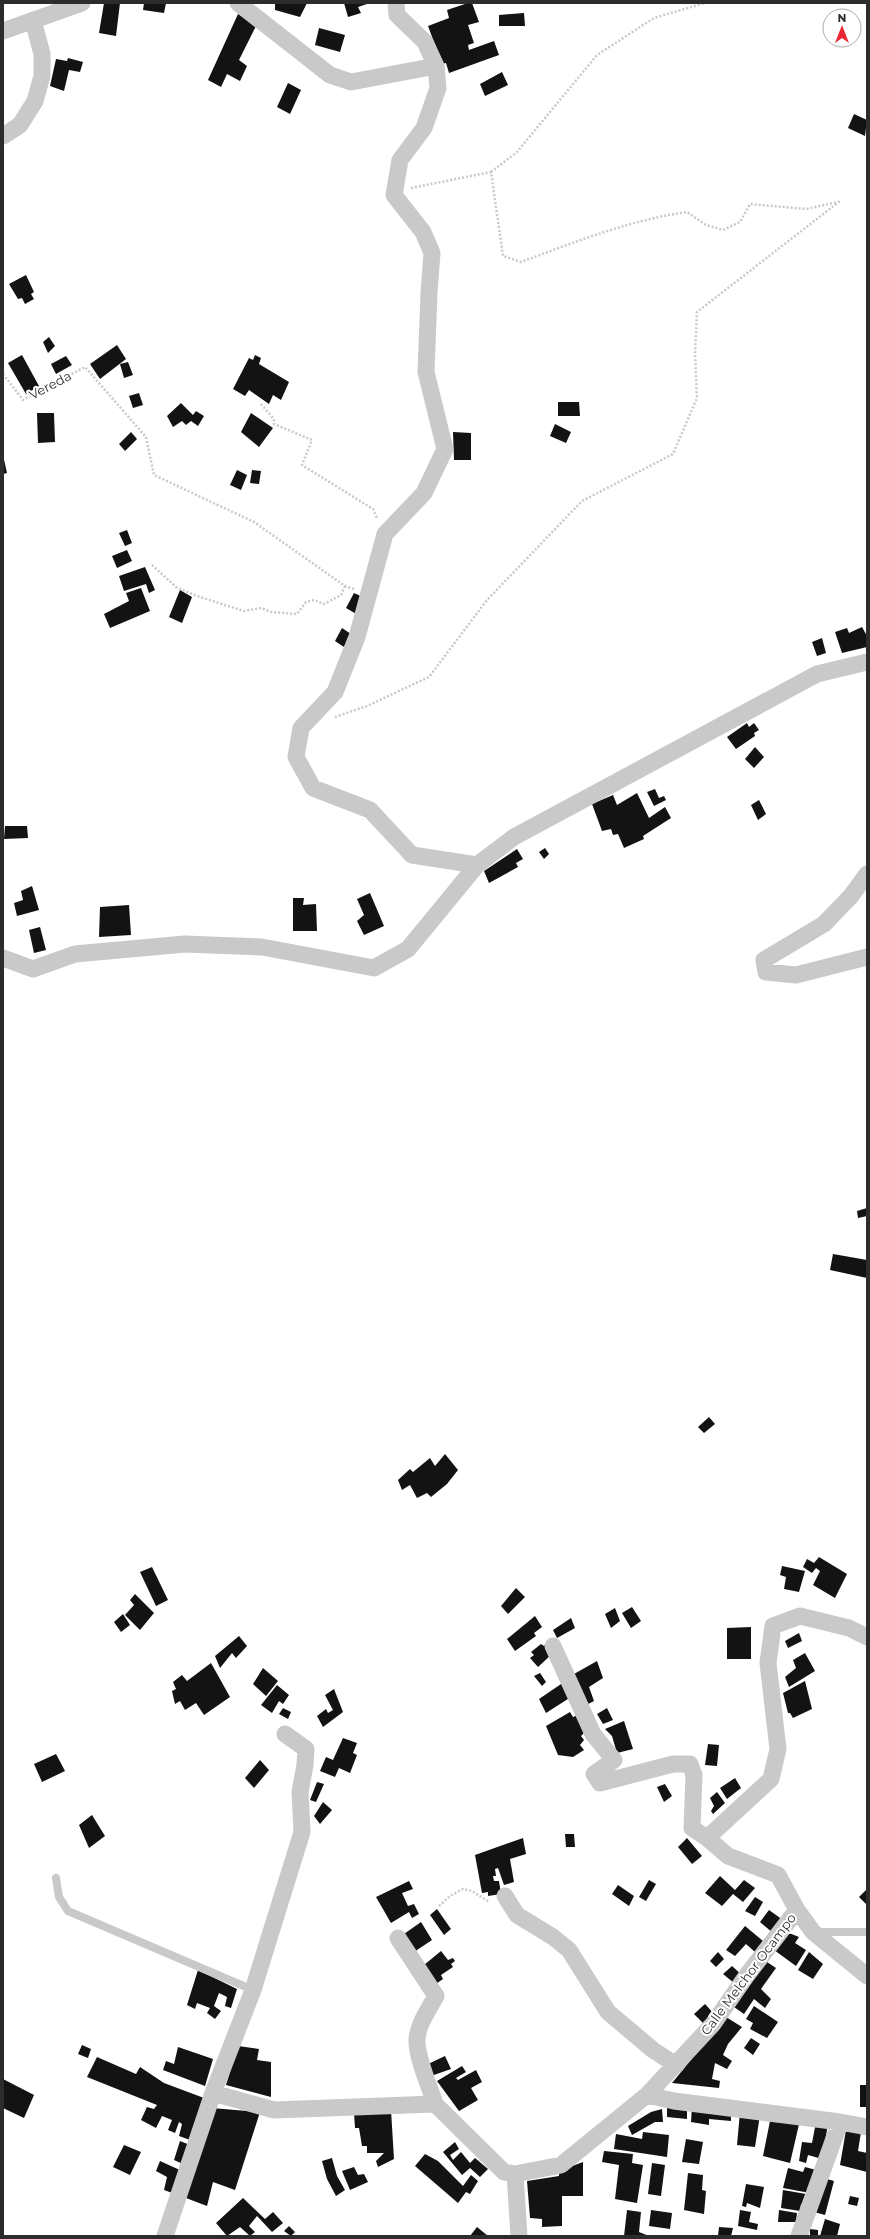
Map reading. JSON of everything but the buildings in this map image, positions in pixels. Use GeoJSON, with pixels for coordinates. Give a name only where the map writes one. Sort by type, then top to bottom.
{"type":"FeatureCollection","features":[{"type":"Feature","properties":{"kind":"street"},"geometry":{"type":"LineString","coordinates":[[3,31],[82,3]]}},
{"type":"Feature","properties":{"kind":"street"},"geometry":{"type":"LineString","coordinates":[[238,3],[330,75],[351,82],[436,66]]}},
{"type":"Feature","properties":{"kind":"street"},"geometry":{"type":"LineString","coordinates":[[396,3],[397,15],[425,42],[436,66],[438,88],[424,128],[400,160],[394,195],[423,232],[432,253],[426,372],[445,449],[424,494],[385,534],[357,637],[335,692],[301,728],[296,757],[313,788],[370,810],[412,856],[477,865]]}},
{"type":"Feature","properties":{"kind":"street"},"geometry":{"type":"LineString","coordinates":[[3,136],[20,125],[35,101],[42,76],[42,54],[33,20]]}},
{"type":"Feature","properties":{"kind":"street"},"geometry":{"type":"LineString","coordinates":[[3,958],[33,969],[75,954],[185,944],[262,947],[374,968],[408,949],[477,865],[514,837],[817,674],[867,662]]}},
{"type":"Feature","properties":{"kind":"street"},"geometry":{"type":"LineString","coordinates":[[867,874],[851,896],[824,924],[764,960],[766,972],[796,975],[867,957]]}},
{"type":"Feature","properties":{"kind":"street"},"geometry":{"type":"LineString","coordinates":[[707,1838],[771,1779],[778,1749],[768,1663],[773,1626],[800,1616],[849,1628],[867,1637]]}},
{"type":"Feature","properties":{"kind":"street","name":"Calle Melchor Ocampo"},"geometry":{"type":"LineString","coordinates":[[515,2174],[561,2165],[647,2095],[713,2024],[747,1975],[797,1910],[778,1874],[728,1856],[707,1838],[692,1828],[694,1775],[690,1764],[673,1764],[600,1783],[594,1774],[614,1760],[593,1734],[553,1646]]}},
{"type":"Feature","properties":{"kind":"street"},"geometry":{"type":"LineString","coordinates":[[165,2236],[213,2093],[252,1990],[302,1832],[300,1792],[305,1765],[306,1749],[286,1734]]}},
{"type":"Feature","properties":{"kind":"street"},"geometry":{"type":"LineString","coordinates":[[498,1899],[517,1915],[553,1937],[569,1950],[608,2012],[653,2050],[676,2065]]}},
{"type":"Feature","properties":{"kind":"street"},"geometry":{"type":"LineString","coordinates":[[797,1910],[813,1932],[867,1976]]}},
{"type":"Feature","properties":{"kind":"street"},"geometry":{"type":"LineString","coordinates":[[398,1938],[436,1996],[424,2017],[417,2039],[420,2057],[435,2104],[504,2172],[515,2174],[520,2236]]}},
{"type":"Feature","properties":{"kind":"street"},"geometry":{"type":"LineString","coordinates":[[213,2093],[274,2110],[435,2104]]}},
{"type":"Feature","properties":{"kind":"street"},"geometry":{"type":"LineString","coordinates":[[647,2095],[674,2101],[840,2122],[867,2128]]}},
{"type":"Feature","properties":{"kind":"street"},"geometry":{"type":"LineString","coordinates":[[799,2236],[840,2122]]}},
{"type":"Feature","properties":{"kind":"lane"},"geometry":{"type":"LineString","coordinates":[[56,1878],[59,1897],[68,1911],[252,1990]]}},
{"type":"Feature","properties":{"kind":"lane"},"geometry":{"type":"LineString","coordinates":[[813,1932],[867,1932]]}},
{"type":"Feature","properties":{"kind":"path"},"geometry":{"type":"LineString","coordinates":[[394,195],[413,188],[491,172],[517,152],[597,55],[654,18],[704,3]]}},
{"type":"Feature","properties":{"kind":"path"},"geometry":{"type":"LineString","coordinates":[[330,718],[367,706],[429,677],[487,600],[582,501],[673,454],[697,398],[697,312],[840,201],[806,209],[750,204],[740,222],[723,230],[706,225],[687,212],[659,216],[595,234],[521,262],[503,256],[491,172]]}},
{"type":"Feature","properties":{"kind":"path","name":"Vereda"},"geometry":{"type":"LineString","coordinates":[[3,374],[23,400],[85,367],[146,437],[154,475],[254,522],[345,586]]}},
{"type":"Feature","properties":{"kind":"path"},"geometry":{"type":"LineString","coordinates":[[261,404],[274,419],[274,424],[312,440],[302,465],[373,509],[385,534]]}},
{"type":"Feature","properties":{"kind":"path"},"geometry":{"type":"LineString","coordinates":[[152,565],[176,587],[244,612],[261,608],[271,612],[297,614],[306,602],[314,600],[324,604],[341,595],[345,586],[370,593]]}},
{"type":"Feature","properties":{"kind":"path"},"geometry":{"type":"LineString","coordinates":[[440,1906],[450,1896],[462,1890],[472,1891],[498,1899]]}}]}
